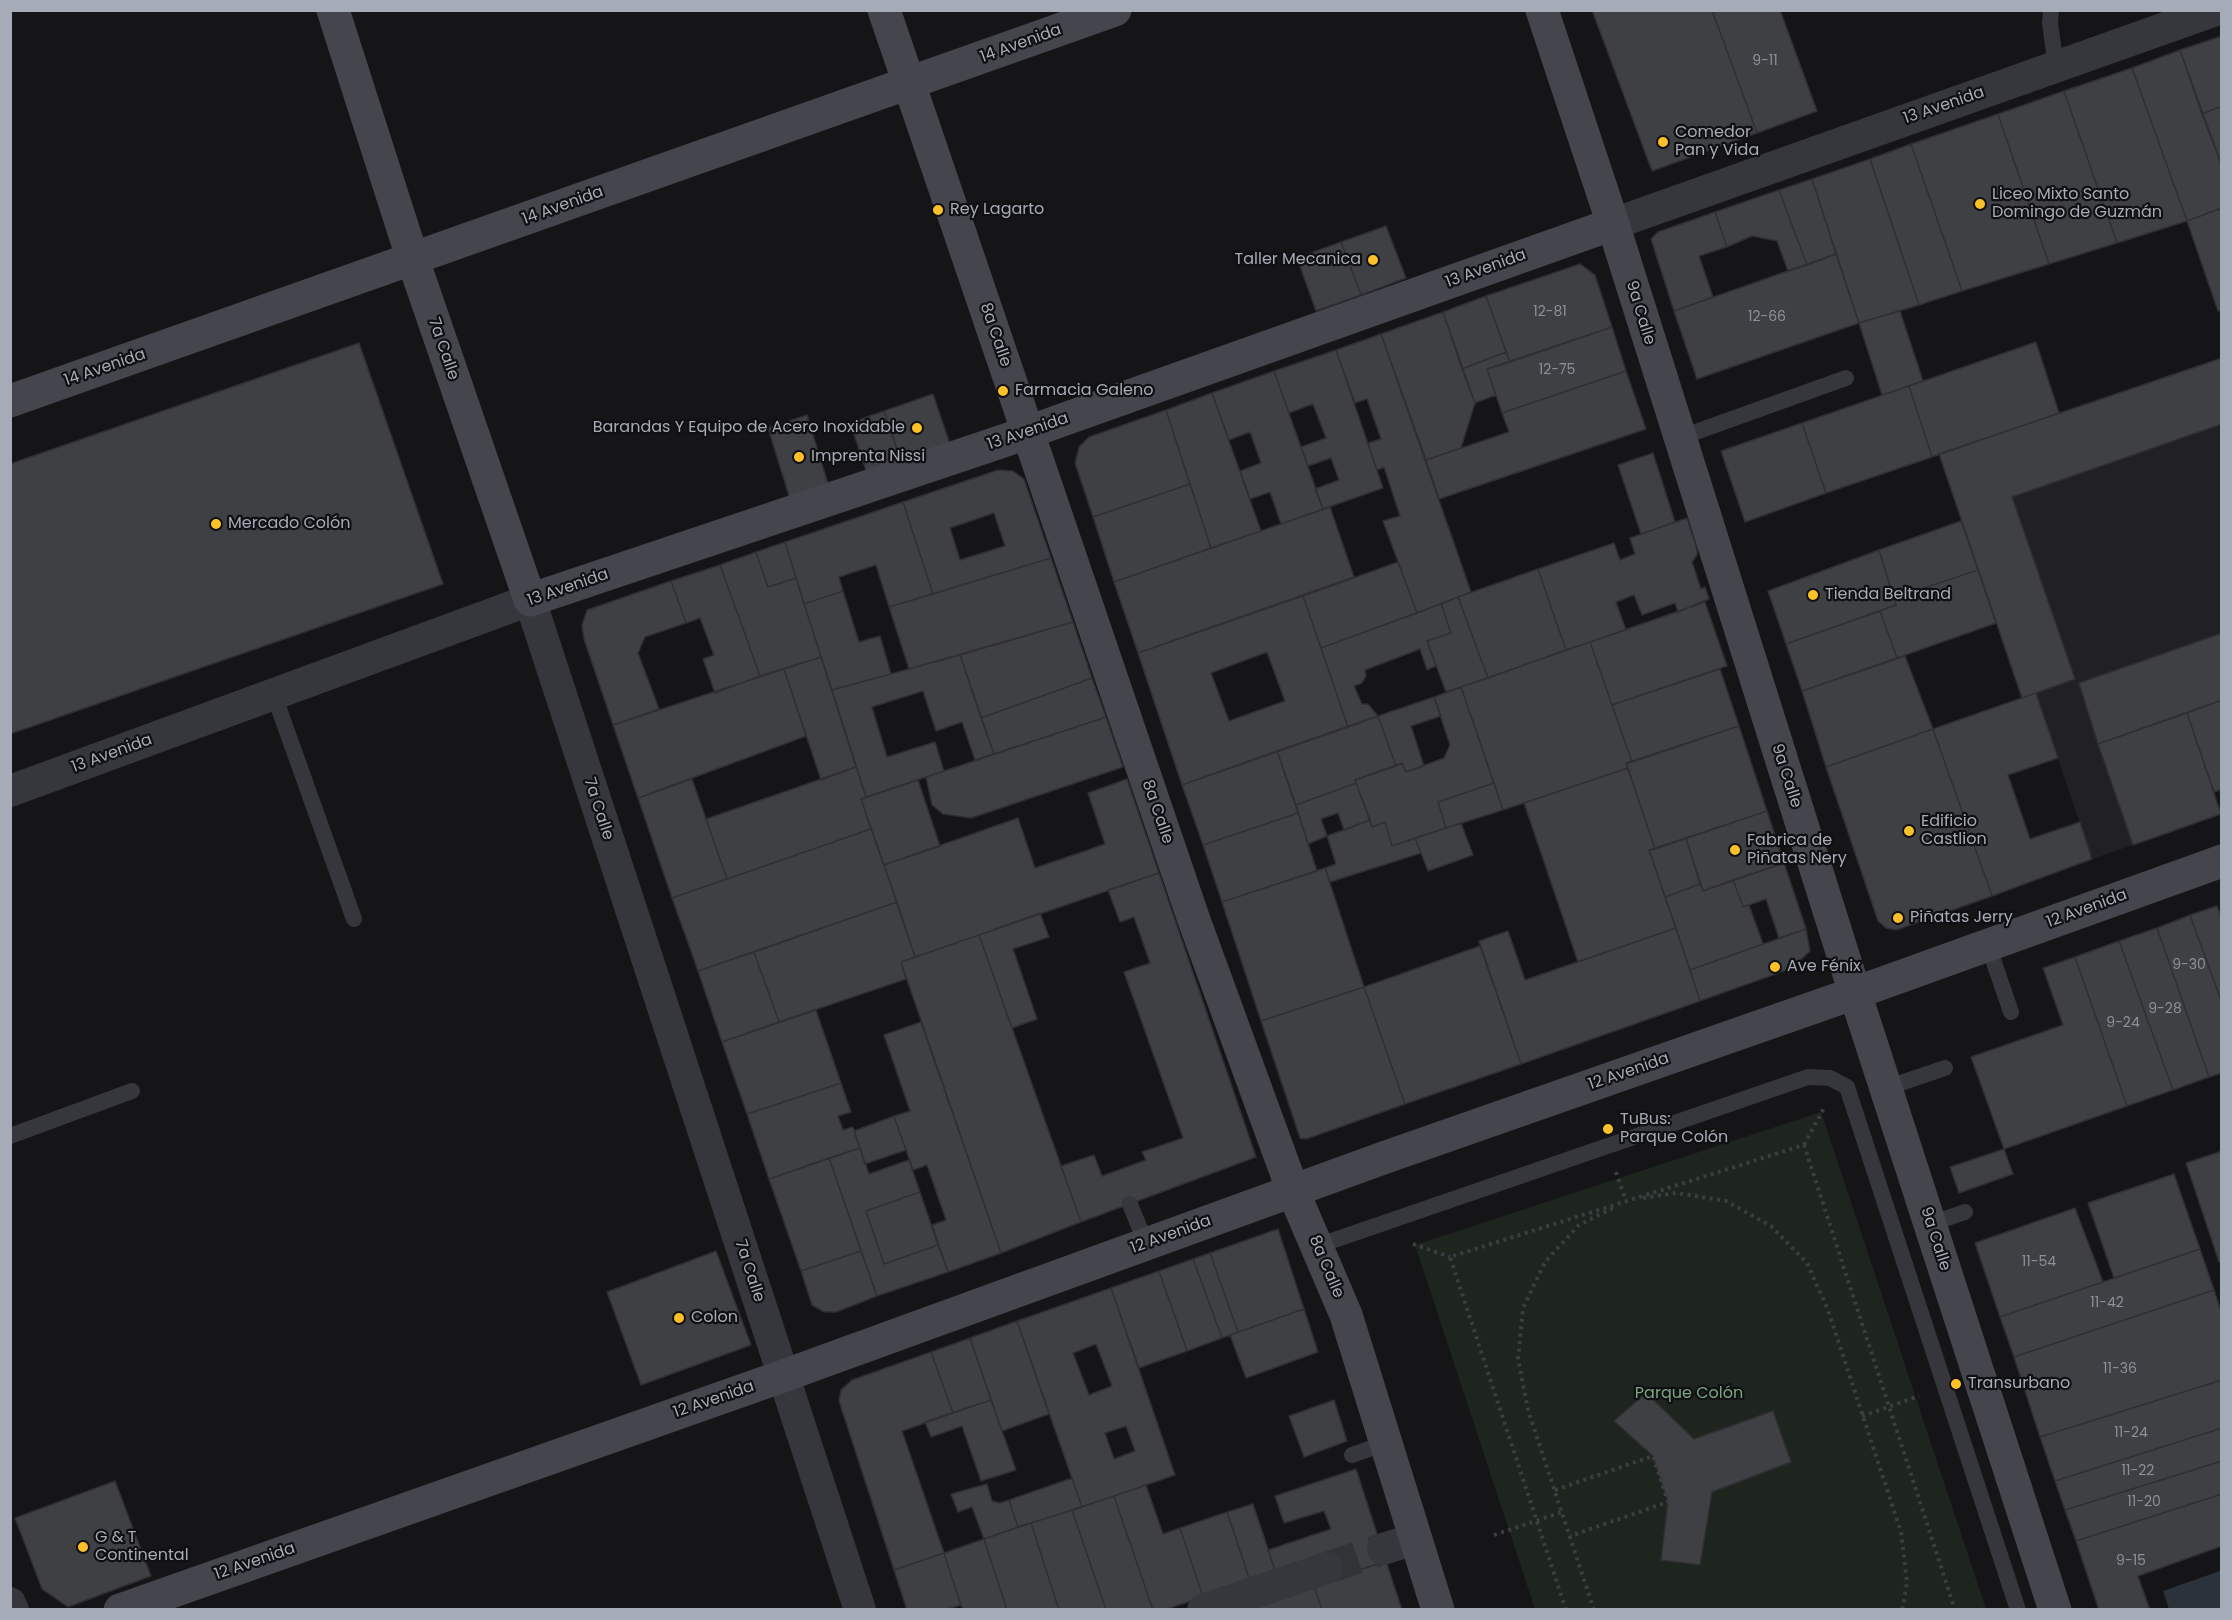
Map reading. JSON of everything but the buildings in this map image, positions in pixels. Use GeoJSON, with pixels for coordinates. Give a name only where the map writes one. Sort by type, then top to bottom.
{"type":"FeatureCollection","features":[{"type":"Feature","properties":{"kind":"main road","name":"7a Calle"},"geometry":{"type":"LineString","coordinates":[[333,10],[413,260],[530,600]]}},
{"type":"Feature","properties":{"kind":"main road","name":"8a Calle"},"geometry":{"type":"LineString","coordinates":[[884,10],[1028,432],[1186,923],[1293,1191],[1347,1315],[1438,1610]]}},
{"type":"Feature","properties":{"kind":"main road","name":"14 Avenida"},"geometry":{"type":"LineString","coordinates":[[10,401],[1115,10]]}},
{"type":"Feature","properties":{"kind":"main road","name":"9a Calle"},"geometry":{"type":"LineString","coordinates":[[1542,10],[1855,993],[2055,1610]]}},
{"type":"Feature","properties":{"kind":"main road","name":"13 Avenida"},"geometry":{"type":"LineString","coordinates":[[530,600],[1028,432],[1612,224]]}},
{"type":"Feature","properties":{"kind":"main road","name":"12 Avenida"},"geometry":{"type":"LineString","coordinates":[[120,1610],[783,1376],[1293,1191],[2222,861]]}},
{"type":"Feature","properties":{"kind":"street","name":"13 Avenida"},"geometry":{"type":"LineString","coordinates":[[1612,224],[2216,10]]}},
{"type":"Feature","properties":{"kind":"street","name":"13 Avenida"},"geometry":{"type":"LineString","coordinates":[[10,791],[530,600]]}},
{"type":"Feature","properties":{"kind":"street","name":"7a Calle"},"geometry":{"type":"LineString","coordinates":[[530,600],[860,1610]]}},
{"type":"Feature","properties":{"kind":"street"},"geometry":{"type":"LineString","coordinates":[[1203,1610],[1327,1568]]}},
{"type":"Feature","properties":{"kind":"street"},"geometry":{"type":"LineString","coordinates":[[10,1603],[13,1610]]}},
{"type":"Feature","properties":{"kind":"lane"},"geometry":{"type":"LineString","coordinates":[[2051,10],[2050,23],[2056,67]]}},
{"type":"Feature","properties":{"kind":"lane"},"geometry":{"type":"LineString","coordinates":[[1679,438],[1846,378]]}},
{"type":"Feature","properties":{"kind":"lane"},"geometry":{"type":"LineString","coordinates":[[274,695],[354,919]]}},
{"type":"Feature","properties":{"kind":"lane"},"geometry":{"type":"LineString","coordinates":[[1988,945],[2011,1012]]}},
{"type":"Feature","properties":{"kind":"lane"},"geometry":{"type":"LineString","coordinates":[[1886,1088],[1946,1068]]}},
{"type":"Feature","properties":{"kind":"lane"},"geometry":{"type":"LineString","coordinates":[[1317,1246],[1808,1077],[1830,1078],[1846,1087],[2018,1610]]}},
{"type":"Feature","properties":{"kind":"lane"},"geometry":{"type":"LineString","coordinates":[[10,1136],[132,1090]]}},
{"type":"Feature","properties":{"kind":"lane"},"geometry":{"type":"LineString","coordinates":[[1130,1204],[1146,1244]]}},
{"type":"Feature","properties":{"kind":"lane"},"geometry":{"type":"LineString","coordinates":[[1930,1224],[1965,1212]]}},
{"type":"Feature","properties":{"kind":"lane"},"geometry":{"type":"LineString","coordinates":[[1352,1455],[1386,1443]]}},
{"type":"Feature","properties":{"kind":"path"},"geometry":{"type":"LineString","coordinates":[[1821,1112],[1804,1145],[1955,1610]]}},
{"type":"Feature","properties":{"kind":"path"},"geometry":{"type":"LineString","coordinates":[[1415,1245],[1450,1257],[1804,1145]]}},
{"type":"Feature","properties":{"kind":"path"},"geometry":{"type":"LineString","coordinates":[[1618,1178],[1626,1201]]}},
{"type":"Feature","properties":{"kind":"path"},"geometry":{"type":"LineString","coordinates":[[1594,1610],[1528,1410],[1518,1359],[1523,1308],[1545,1262],[1580,1225],[1626,1201],[1676,1192],[1726,1201],[1772,1226],[1807,1263],[1828,1310],[1901,1532],[1907,1583],[1902,1610]]}},
{"type":"Feature","properties":{"kind":"path"},"geometry":{"type":"LineString","coordinates":[[1450,1257],[1566,1610]]}},
{"type":"Feature","properties":{"kind":"path"},"geometry":{"type":"LineString","coordinates":[[1863,1416],[1915,1397]]}},
{"type":"Feature","properties":{"kind":"path"},"geometry":{"type":"LineString","coordinates":[[1554,1490],[1653,1456],[1668,1502],[1570,1536]]}},
{"type":"Feature","properties":{"kind":"path"},"geometry":{"type":"LineString","coordinates":[[1494,1536],[1562,1512]]}},
{"type":"Feature","properties":{"kind":"shaded area"},"geometry":{"type":"Polygon","coordinates":[[[2221,358],[2221,700],[2098,744],[2133,845],[2092,859],[2036,694],[2022,698],[1939,454],[2221,358]]]}},
{"type":"Feature","properties":{"kind":"shaded area"},"geometry":{"type":"Polygon","coordinates":[[[2220,1571],[2221,1609],[2169,1609],[2163,1591],[2220,1571]]]}},
{"type":"Feature","properties":{"kind":"green space","name":"Parque Colón"},"geometry":{"type":"Polygon","coordinates":[[[1821,1112],[1986,1609],[1535,1609],[1415,1245],[1821,1112]]]}},
{"type":"Feature","properties":{"kind":"tunnel"},"geometry":{"type":"LineString","coordinates":[[1327,1568],[1383,1549]]}},
{"type":"Feature","properties":{"kind":"place","name":"Comedor Pan y Vida"},"geometry":{"type":"Point","coordinates":[1663,142]}},
{"type":"Feature","properties":{"kind":"place","name":"Liceo Mixto Santo Domingo de Guzmán"},"geometry":{"type":"Point","coordinates":[1980,204]}},
{"type":"Feature","properties":{"kind":"place","name":"Rey Lagarto"},"geometry":{"type":"Point","coordinates":[938,210]}},
{"type":"Feature","properties":{"kind":"place","name":"Taller Mecanica"},"geometry":{"type":"Point","coordinates":[1373,260]}},
{"type":"Feature","properties":{"kind":"place","name":"Farmacia Galeno"},"geometry":{"type":"Point","coordinates":[1003,391]}},
{"type":"Feature","properties":{"kind":"place","name":"Barandas Y Equipo de Acero Inoxidable"},"geometry":{"type":"Point","coordinates":[917,428]}},
{"type":"Feature","properties":{"kind":"place","name":"Imprenta Nissi"},"geometry":{"type":"Point","coordinates":[799,457]}},
{"type":"Feature","properties":{"kind":"place","name":"Mercado Colón"},"geometry":{"type":"Point","coordinates":[216,524]}},
{"type":"Feature","properties":{"kind":"place","name":"Tienda Beltrand"},"geometry":{"type":"Point","coordinates":[1813,595]}},
{"type":"Feature","properties":{"kind":"place","name":"Edificio Castlion"},"geometry":{"type":"Point","coordinates":[1909,831]}},
{"type":"Feature","properties":{"kind":"place","name":"Fabrica de Piñatas Nery"},"geometry":{"type":"Point","coordinates":[1735,850]}},
{"type":"Feature","properties":{"kind":"place","name":"Piñatas Jerry"},"geometry":{"type":"Point","coordinates":[1898,918]}},
{"type":"Feature","properties":{"kind":"place","name":"Ave Fénix"},"geometry":{"type":"Point","coordinates":[1775,967]}},
{"type":"Feature","properties":{"kind":"place","name":"TuBus: Parque Colón"},"geometry":{"type":"Point","coordinates":[1608,1129]}},
{"type":"Feature","properties":{"kind":"place","name":"Colon"},"geometry":{"type":"Point","coordinates":[679,1318]}},
{"type":"Feature","properties":{"kind":"place","name":"Transurbano"},"geometry":{"type":"Point","coordinates":[1956,1384]}},
{"type":"Feature","properties":{"kind":"place","name":"G & T Continental"},"geometry":{"type":"Point","coordinates":[83,1547]}}]}
